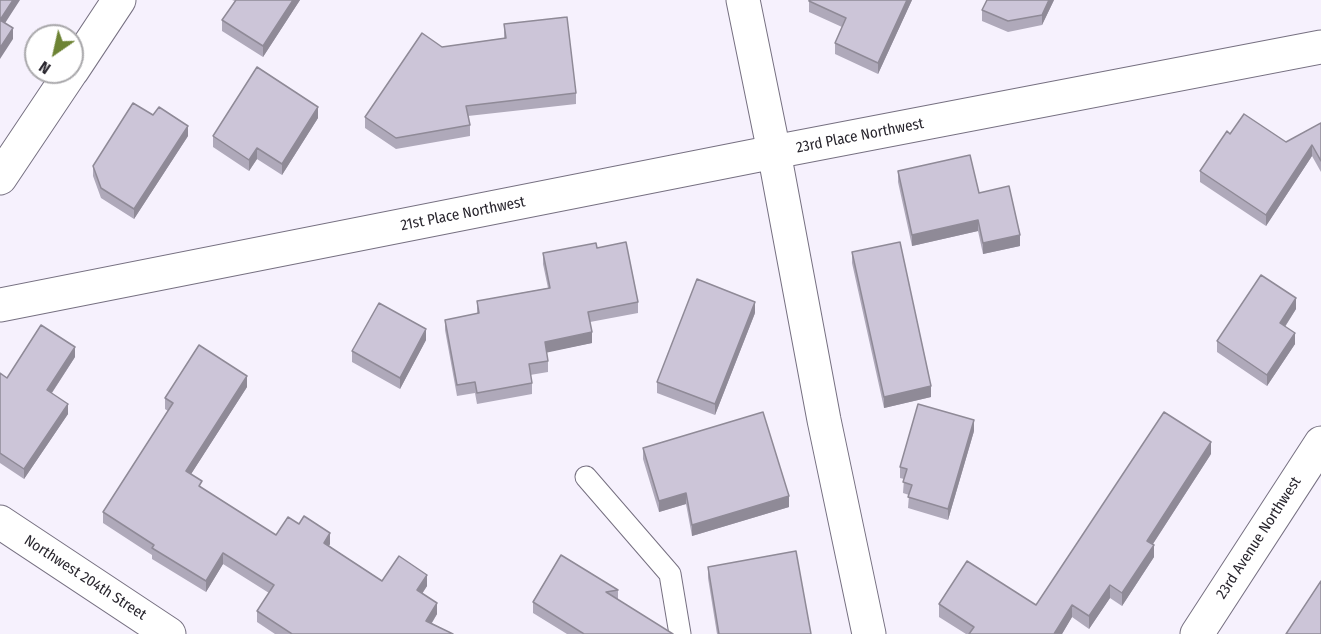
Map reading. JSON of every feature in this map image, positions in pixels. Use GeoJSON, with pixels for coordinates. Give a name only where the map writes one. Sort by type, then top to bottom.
{"type":"FeatureCollection","features":[{"type":"Feature","properties":{"kind":"street"},"geometry":{"type":"LineString","coordinates":[[84,53],[119,0]]}},
{"type":"Feature","properties":{"kind":"street"},"geometry":{"type":"LineString","coordinates":[[743,0],[824,420],[869,634]]}},
{"type":"Feature","properties":{"kind":"street","name":"23rd Place Northwest"},"geometry":{"type":"LineString","coordinates":[[774,152],[1321,47]]}},
{"type":"Feature","properties":{"kind":"street"},"geometry":{"type":"LineString","coordinates":[[0,178],[63,84]]}},
{"type":"Feature","properties":{"kind":"street","name":"21st Place Northwest"},"geometry":{"type":"LineString","coordinates":[[0,305],[774,152]]}},
{"type":"Feature","properties":{"kind":"street","name":"23rd Avenue Northwest"},"geometry":{"type":"LineString","coordinates":[[1197,634],[1321,443]]}},
{"type":"Feature","properties":{"kind":"street","name":"Northwest 204th Street"},"geometry":{"type":"LineString","coordinates":[[0,522],[169,634]]}},
{"type":"Feature","properties":{"kind":"lane"},"geometry":{"type":"LineString","coordinates":[[586,477],[670,574],[680,634]]}},
{"type":"Feature","properties":{"kind":"building"},"geometry":{"type":"Polygon","coordinates":[[[0,0],[13,0],[0,20],[0,0]]]}},
{"type":"Feature","properties":{"kind":"building"},"geometry":{"type":"Polygon","coordinates":[[[236,0],[293,0],[263,46],[222,20],[236,0]]]}},
{"type":"Feature","properties":{"kind":"building"},"geometry":{"type":"Polygon","coordinates":[[[809,0],[907,0],[878,63],[835,43],[846,18],[809,0]]]}},
{"type":"Feature","properties":{"kind":"building"},"geometry":{"type":"Polygon","coordinates":[[[987,0],[1049,0],[1042,15],[1008,21],[982,10],[987,0]]]}},
{"type":"Feature","properties":{"kind":"building"},"geometry":{"type":"Polygon","coordinates":[[[567,17],[576,93],[466,106],[470,125],[396,138],[365,117],[422,33],[442,47],[506,38],[504,24],[567,17]]]}},
{"type":"Feature","properties":{"kind":"building"},"geometry":{"type":"Polygon","coordinates":[[[0,20],[13,28],[0,48],[0,20]]]}},
{"type":"Feature","properties":{"kind":"building"},"geometry":{"type":"Polygon","coordinates":[[[257,67],[318,107],[282,164],[257,148],[249,160],[213,136],[257,67]]]}},
{"type":"Feature","properties":{"kind":"building"},"geometry":{"type":"Polygon","coordinates":[[[133,103],[153,115],[159,107],[188,126],[134,209],[101,188],[93,166],[133,103]]]}},
{"type":"Feature","properties":{"kind":"building"},"geometry":{"type":"Polygon","coordinates":[[[1244,114],[1286,142],[1321,123],[1321,161],[1312,145],[1266,215],[1200,171],[1227,131],[1230,134],[1244,114]]]}},
{"type":"Feature","properties":{"kind":"building"},"geometry":{"type":"Polygon","coordinates":[[[970,155],[979,193],[1009,186],[1020,235],[983,243],[978,220],[912,235],[898,171],[970,155]]]}},
{"type":"Feature","properties":{"kind":"building"},"geometry":{"type":"Polygon","coordinates":[[[626,242],[638,302],[588,312],[592,332],[545,342],[548,361],[529,364],[532,383],[477,393],[475,382],[457,385],[445,320],[479,313],[477,301],[550,288],[543,253],[596,243],[597,248],[626,242]]]}},
{"type":"Feature","properties":{"kind":"building"},"geometry":{"type":"Polygon","coordinates":[[[900,242],[931,386],[884,397],[852,252],[900,242]]]}},
{"type":"Feature","properties":{"kind":"building"},"geometry":{"type":"Polygon","coordinates":[[[1261,275],[1296,298],[1280,323],[1295,333],[1267,375],[1217,341],[1261,275]]]}},
{"type":"Feature","properties":{"kind":"building"},"geometry":{"type":"Polygon","coordinates":[[[697,279],[755,302],[715,404],[657,382],[697,279]]]}},
{"type":"Feature","properties":{"kind":"building"},"geometry":{"type":"Polygon","coordinates":[[[379,303],[426,329],[400,378],[352,351],[379,303]]]}},
{"type":"Feature","properties":{"kind":"building"},"geometry":{"type":"Polygon","coordinates":[[[41,325],[75,347],[47,390],[68,404],[24,469],[0,453],[0,373],[7,378],[41,325]]]}},
{"type":"Feature","properties":{"kind":"building"},"geometry":{"type":"Polygon","coordinates":[[[199,345],[247,376],[186,471],[202,481],[199,486],[276,535],[288,517],[299,524],[304,516],[330,533],[324,543],[382,581],[399,556],[427,575],[417,590],[437,603],[426,621],[453,634],[292,634],[257,611],[274,585],[223,553],[206,581],[152,548],[154,545],[103,512],[173,403],[165,398],[199,345]]]}},
{"type":"Feature","properties":{"kind":"building"},"geometry":{"type":"Polygon","coordinates":[[[918,404],[974,420],[948,509],[908,497],[912,485],[903,482],[907,469],[900,467],[918,404]]]}},
{"type":"Feature","properties":{"kind":"building"},"geometry":{"type":"Polygon","coordinates":[[[763,412],[789,496],[692,525],[686,493],[659,501],[643,448],[763,412]]]}},
{"type":"Feature","properties":{"kind":"building"},"geometry":{"type":"Polygon","coordinates":[[[1164,412],[1211,442],[1147,541],[1154,545],[1122,593],[1110,585],[1089,616],[1072,605],[1054,634],[969,634],[974,627],[939,604],[967,561],[1036,605],[1164,412]]]}},
{"type":"Feature","properties":{"kind":"building"},"geometry":{"type":"Polygon","coordinates":[[[796,551],[811,634],[719,634],[708,567],[796,551]]]}},
{"type":"Feature","properties":{"kind":"building"},"geometry":{"type":"Polygon","coordinates":[[[561,555],[618,590],[606,592],[673,634],[584,634],[533,602],[561,555]]]}},
{"type":"Feature","properties":{"kind":"building"},"geometry":{"type":"Polygon","coordinates":[[[1321,581],[1321,634],[1286,634],[1321,581]]]}}]}
